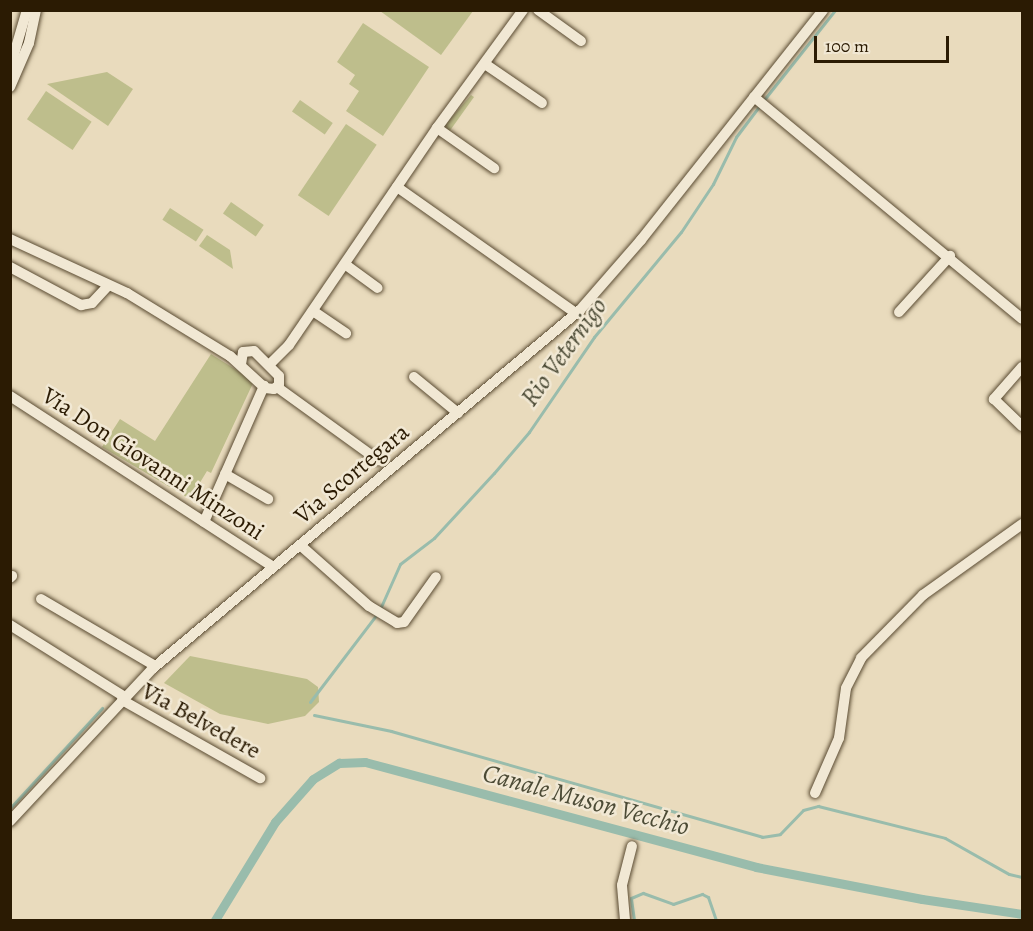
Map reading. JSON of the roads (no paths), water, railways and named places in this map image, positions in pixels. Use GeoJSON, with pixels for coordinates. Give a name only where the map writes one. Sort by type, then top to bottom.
{"type":"FeatureCollection","features":[{"type":"Feature","properties":{"kind":"street"},"geometry":{"type":"LineString","coordinates":[[10,68],[27,10]]}},
{"type":"Feature","properties":{"kind":"street"},"geometry":{"type":"LineString","coordinates":[[10,87],[29,43],[36,10]]}},
{"type":"Feature","properties":{"kind":"street"},"geometry":{"type":"LineString","coordinates":[[273,369],[346,265],[437,128],[523,10]]}},
{"type":"Feature","properties":{"kind":"street"},"geometry":{"type":"LineString","coordinates":[[538,10],[581,41]]}},
{"type":"Feature","properties":{"kind":"street","name":"Via Scortegara"},"geometry":{"type":"LineString","coordinates":[[124,698],[155,666],[577,314],[612,276],[823,10]]}},
{"type":"Feature","properties":{"kind":"street"},"geometry":{"type":"LineString","coordinates":[[485,64],[542,103]]}},
{"type":"Feature","properties":{"kind":"street"},"geometry":{"type":"LineString","coordinates":[[754,98],[809,140],[1023,319]]}},
{"type":"Feature","properties":{"kind":"street"},"geometry":{"type":"LineString","coordinates":[[437,128],[494,168]]}},
{"type":"Feature","properties":{"kind":"street"},"geometry":{"type":"LineString","coordinates":[[397,187],[577,314]]}},
{"type":"Feature","properties":{"kind":"street"},"geometry":{"type":"LineString","coordinates":[[10,239],[127,293],[230,356],[264,386],[277,387],[378,460]]}},
{"type":"Feature","properties":{"kind":"street"},"geometry":{"type":"LineString","coordinates":[[899,312],[950,256]]}},
{"type":"Feature","properties":{"kind":"street"},"geometry":{"type":"LineString","coordinates":[[346,265],[378,288]]}},
{"type":"Feature","properties":{"kind":"street"},"geometry":{"type":"LineString","coordinates":[[10,267],[81,305],[92,303],[108,286]]}},
{"type":"Feature","properties":{"kind":"street"},"geometry":{"type":"LineString","coordinates":[[313,311],[346,333]]}},
{"type":"Feature","properties":{"kind":"street"},"geometry":{"type":"LineString","coordinates":[[230,356],[254,351],[280,379],[277,387]]}},
{"type":"Feature","properties":{"kind":"street"},"geometry":{"type":"LineString","coordinates":[[241,364],[243,352]]}},
{"type":"Feature","properties":{"kind":"street"},"geometry":{"type":"LineString","coordinates":[[1023,367],[994,399],[1023,426]]}},
{"type":"Feature","properties":{"kind":"street"},"geometry":{"type":"LineString","coordinates":[[414,377],[458,413]]}},
{"type":"Feature","properties":{"kind":"street"},"geometry":{"type":"LineString","coordinates":[[204,522],[264,386]]}},
{"type":"Feature","properties":{"kind":"street","name":"Via Don Giovanni Minzoni"},"geometry":{"type":"LineString","coordinates":[[10,396],[273,567]]}},
{"type":"Feature","properties":{"kind":"street"},"geometry":{"type":"LineString","coordinates":[[225,474],[268,499]]}},
{"type":"Feature","properties":{"kind":"street"},"geometry":{"type":"LineString","coordinates":[[815,793],[839,738],[846,688],[861,658],[923,596],[1023,524]]}},
{"type":"Feature","properties":{"kind":"street"},"geometry":{"type":"LineString","coordinates":[[300,544],[373,609],[397,623],[404,622],[436,577]]}},
{"type":"Feature","properties":{"kind":"street"},"geometry":{"type":"LineString","coordinates":[[41,599],[155,666]]}},
{"type":"Feature","properties":{"kind":"street"},"geometry":{"type":"LineString","coordinates":[[10,625],[124,698]]}},
{"type":"Feature","properties":{"kind":"street","name":"Via Belvedere"},"geometry":{"type":"LineString","coordinates":[[10,821],[124,698],[260,778]]}},
{"type":"Feature","properties":{"kind":"street"},"geometry":{"type":"LineString","coordinates":[[625,921],[622,885],[632,846]]}},
{"type":"Feature","properties":{"kind":"waterway","name":"Rio Veternigo"},"geometry":{"type":"LineString","coordinates":[[763,101],[835,10]]}},
{"type":"Feature","properties":{"kind":"waterway","name":"Rio Veternigo"},"geometry":{"type":"LineString","coordinates":[[380,609],[400,564],[434,538],[529,432],[594,337],[681,232],[713,184],[736,137],[759,106]]}},
{"type":"Feature","properties":{"kind":"waterway","name":"Rio Veternigo"},"geometry":{"type":"LineString","coordinates":[[310,702],[377,614]]}},
{"type":"Feature","properties":{"kind":"waterway"},"geometry":{"type":"LineString","coordinates":[[10,808],[102,708]]}},
{"type":"Feature","properties":{"kind":"waterway"},"geometry":{"type":"LineString","coordinates":[[314,715],[391,731],[762,837],[780,834],[803,810],[818,806],[945,838],[1009,874],[1022,877]]}},
{"type":"Feature","properties":{"kind":"waterway","name":"Canale Muson Vecchio"},"geometry":{"type":"LineString","coordinates":[[215,920],[275,822],[313,779],[339,763],[365,762],[756,867],[922,899],[1022,914]]}},
{"type":"Feature","properties":{"kind":"waterway"},"geometry":{"type":"LineString","coordinates":[[634,920],[631,898],[643,893],[673,904],[702,894],[708,897],[716,920]]}}]}
